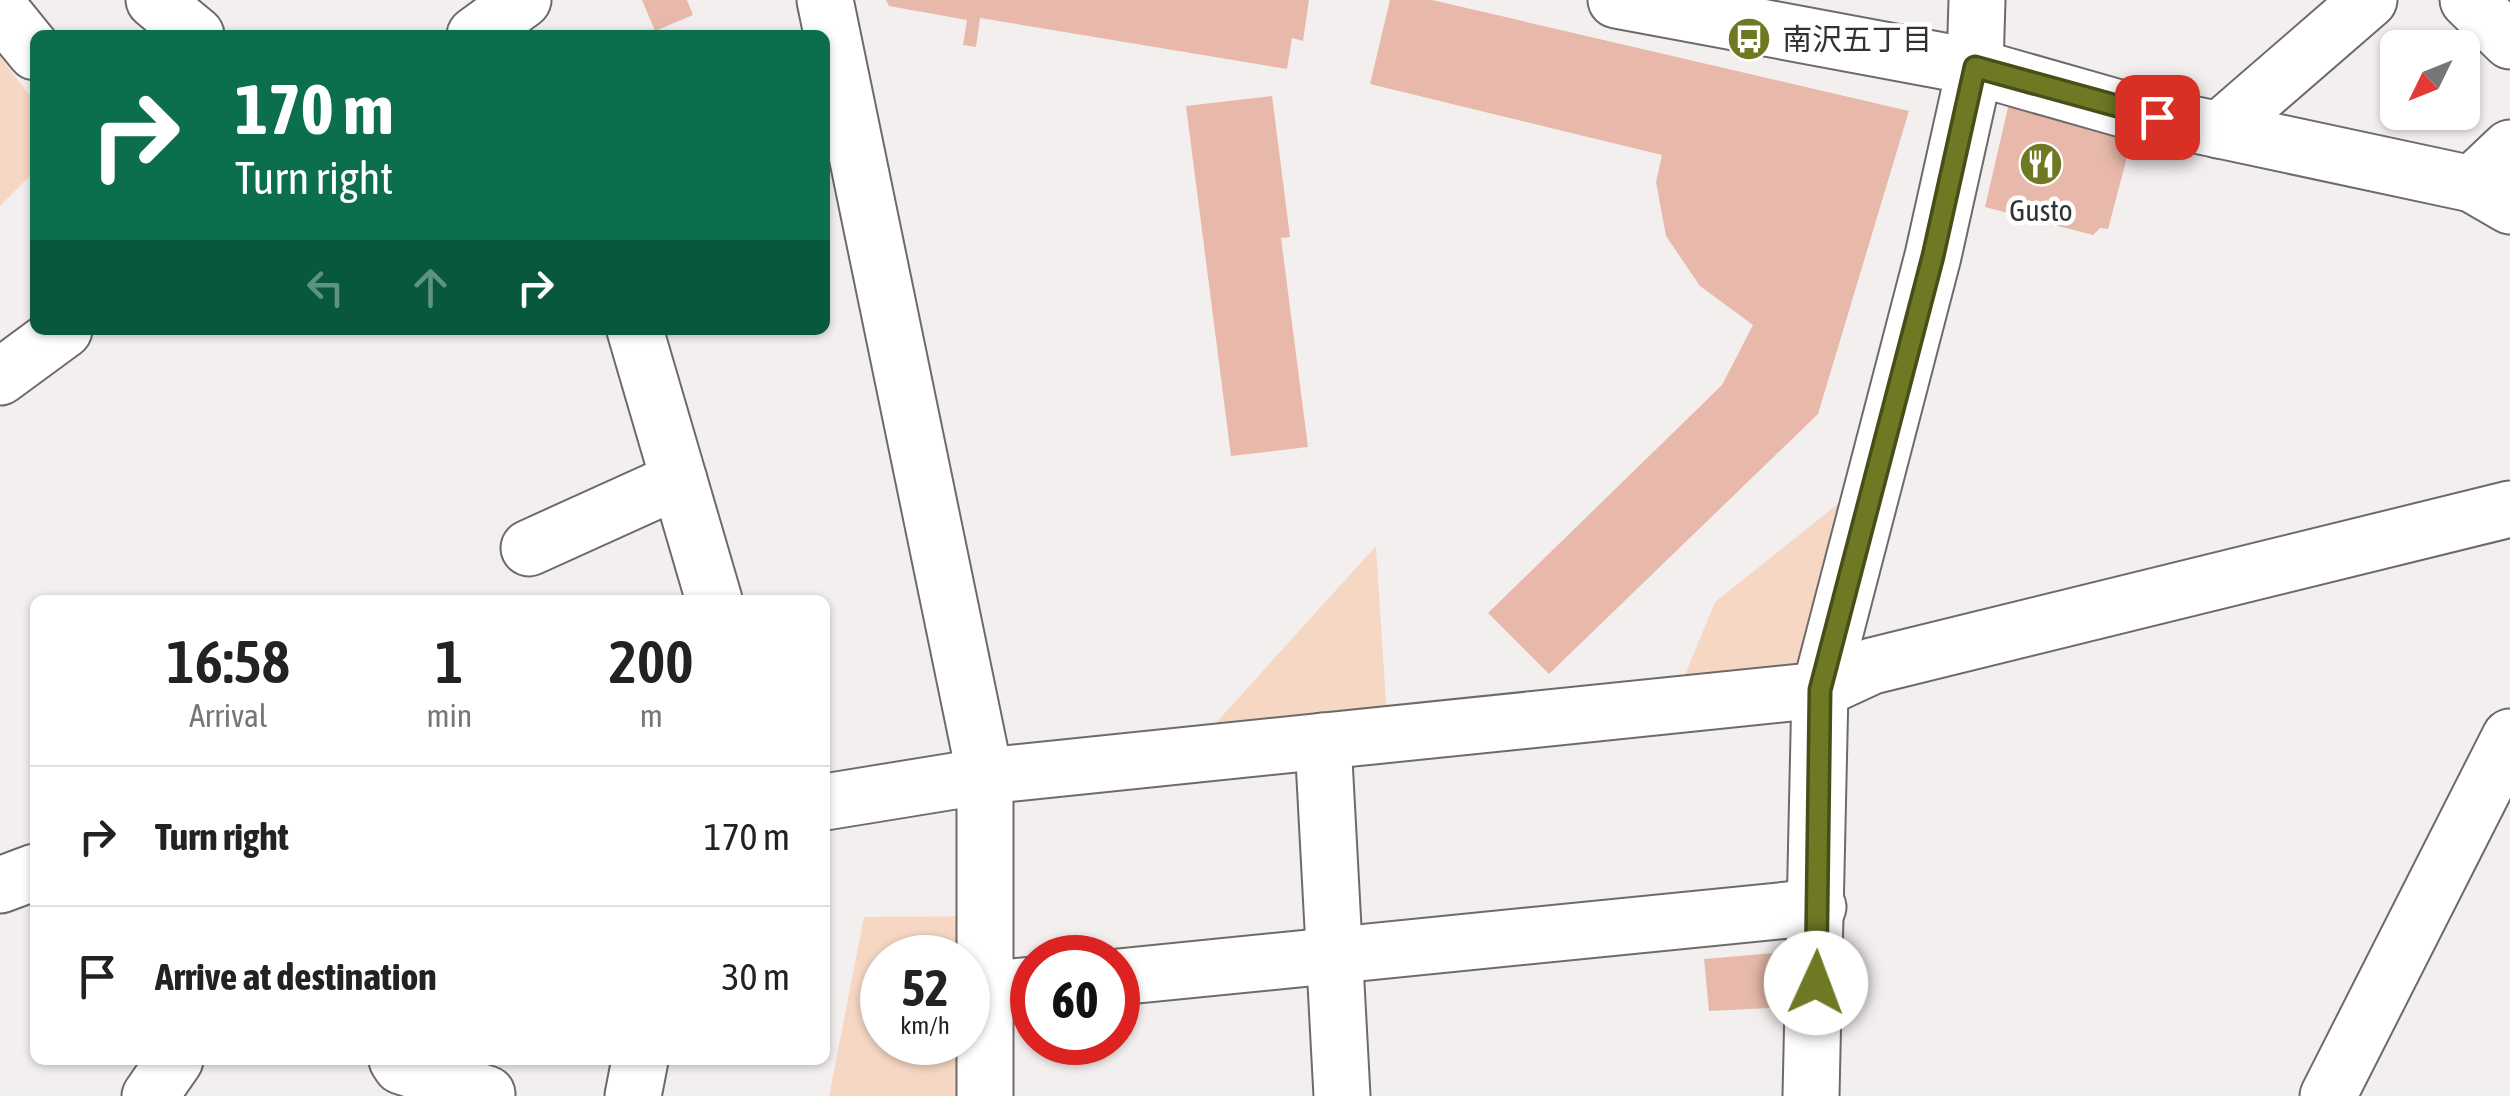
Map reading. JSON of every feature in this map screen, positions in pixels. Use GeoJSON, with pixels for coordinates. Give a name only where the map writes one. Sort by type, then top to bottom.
{"type":"FeatureCollection","features":[{"type":"Feature","properties":{"kind":"street"},"geometry":{"type":"LineString","coordinates":[[154,0],[190,30]]}},
{"type":"Feature","properties":{"kind":"street"},"geometry":{"type":"LineString","coordinates":[[481,30],[523,0]]}},
{"type":"Feature","properties":{"kind":"street"},"geometry":{"type":"LineString","coordinates":[[538,0],[547,30]]}},
{"type":"Feature","properties":{"kind":"street"},"geometry":{"type":"LineString","coordinates":[[825,0],[828,30]]}},
{"type":"Feature","properties":{"kind":"street"},"geometry":{"type":"LineString","coordinates":[[1616,0],[1975,67],[2126,110],[2219,130],[2497,179]]}},
{"type":"Feature","properties":{"kind":"street"},"geometry":{"type":"LineString","coordinates":[[1811,1096],[1820,690],[1933,256],[1975,67],[1977,0]]}},
{"type":"Feature","properties":{"kind":"street"},"geometry":{"type":"LineString","coordinates":[[2219,130],[2369,0]]}},
{"type":"Feature","properties":{"kind":"street"},"geometry":{"type":"LineString","coordinates":[[2468,0],[2510,41]]}},
{"type":"Feature","properties":{"kind":"street"},"geometry":{"type":"LineString","coordinates":[[0,9],[30,46]]}},
{"type":"Feature","properties":{"kind":"street"},"geometry":{"type":"LineString","coordinates":[[830,46],[836,102],[985,776],[1009,988],[986,1096]]}},
{"type":"Feature","properties":{"kind":"street"},"geometry":{"type":"LineString","coordinates":[[0,377],[57,335]]}},
{"type":"Feature","properties":{"kind":"street"},"geometry":{"type":"LineString","coordinates":[[635,335],[712,595]]}},
{"type":"Feature","properties":{"kind":"street"},"geometry":{"type":"LineString","coordinates":[[529,548],[678,480]]}},
{"type":"Feature","properties":{"kind":"street"},"geometry":{"type":"LineString","coordinates":[[830,801],[985,776],[1820,690],[1872,666],[2510,509]]}},
{"type":"Feature","properties":{"kind":"street"},"geometry":{"type":"LineString","coordinates":[[2328,1096],[2510,736]]}},
{"type":"Feature","properties":{"kind":"street"},"geometry":{"type":"LineString","coordinates":[[1322,741],[1342,1096]]}},
{"type":"Feature","properties":{"kind":"street"},"geometry":{"type":"LineString","coordinates":[[0,885],[30,874]]}},
{"type":"Feature","properties":{"kind":"street"},"geometry":{"type":"LineString","coordinates":[[1140,976],[1818,907]]}},
{"type":"Feature","properties":{"kind":"street"},"geometry":{"type":"LineString","coordinates":[[150,1096],[172,1065]]}},
{"type":"Feature","properties":{"kind":"street"},"geometry":{"type":"LineString","coordinates":[[400,1065],[489,1083]]}},
{"type":"Feature","properties":{"kind":"street"},"geometry":{"type":"LineString","coordinates":[[634,1096],[639,1065]]}},
{"type":"Feature","properties":{"kind":"shaded area"},"geometry":{"type":"Polygon","coordinates":[[[0,57],[30,96],[30,176],[0,206],[0,57]]]}},
{"type":"Feature","properties":{"kind":"shaded area"},"geometry":{"type":"Polygon","coordinates":[[[1878,472],[1820,690],[1673,704],[1715,602],[1878,472]]]}},
{"type":"Feature","properties":{"kind":"shaded area"},"geometry":{"type":"Polygon","coordinates":[[[1376,546],[1388,734],[1185,757],[1376,546]]]}},
{"type":"Feature","properties":{"kind":"shaded area"},"geometry":{"type":"Polygon","coordinates":[[[986,916],[986,935],[860,935],[864,917],[986,916]]]}},
{"type":"Feature","properties":{"kind":"shaded area"},"geometry":{"type":"Polygon","coordinates":[[[860,937],[860,1065],[986,1065],[986,1096],[829,1096],[860,937]]]}},
{"type":"Feature","properties":{"kind":"building"},"geometry":{"type":"Polygon","coordinates":[[[642,0],[687,0],[693,15],[655,30],[642,0]]]}},
{"type":"Feature","properties":{"kind":"building"},"geometry":{"type":"Polygon","coordinates":[[[886,0],[1309,0],[1303,41],[1292,38],[1287,69],[980,18],[976,47],[963,45],[967,20],[889,6],[886,0]]]}},
{"type":"Feature","properties":{"kind":"building"},"geometry":{"type":"Polygon","coordinates":[[[1390,0],[1432,0],[1909,111],[1818,414],[1549,674],[1488,613],[1722,385],[1753,325],[1700,286],[1666,236],[1656,182],[1662,155],[1370,84],[1390,0]]]}},
{"type":"Feature","properties":{"kind":"building"},"geometry":{"type":"Polygon","coordinates":[[[1272,96],[1290,237],[1281,238],[1308,447],[1231,456],[1186,106],[1272,96]]]}},
{"type":"Feature","properties":{"kind":"building"},"geometry":{"type":"Polygon","coordinates":[[[2009,103],[2118,129],[2119,140],[2130,146],[2108,229],[2100,228],[2093,235],[1985,207],[2009,103]]]}},
{"type":"Feature","properties":{"kind":"building"},"geometry":{"type":"Polygon","coordinates":[[[1787,952],[1790,1007],[1709,1011],[1704,959],[1787,952]]]}},
{"type":"Feature","properties":{"kind":"place","name":"南沢五丁目"},"geometry":{"type":"Point","coordinates":[1749,39]}},
{"type":"Feature","properties":{"kind":"place","name":"Gusto"},"geometry":{"type":"Point","coordinates":[2041,164]}},
{"type":"Feature","properties":{"kind":"route"},"geometry":{"type":"LineString","coordinates":[[1816,983],[1820,690],[1933,256],[1975,67],[2157,117]]}}]}
